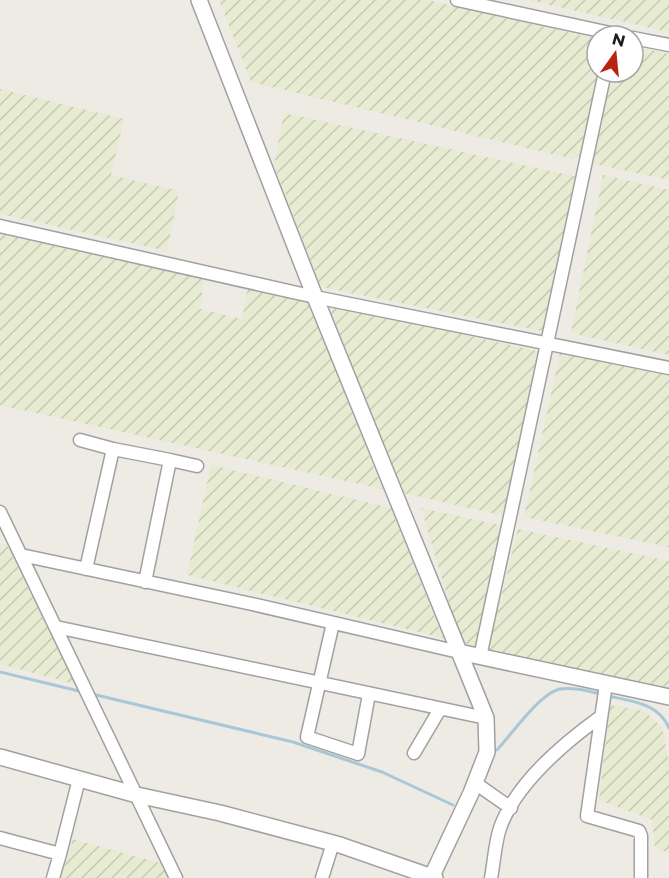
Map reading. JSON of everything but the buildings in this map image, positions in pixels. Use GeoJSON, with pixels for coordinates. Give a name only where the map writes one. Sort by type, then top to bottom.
{"type":"FeatureCollection","features":[{"type":"Feature","properties":{"kind":"street"},"geometry":{"type":"LineString","coordinates":[[0,757],[137,795],[220,813],[333,843],[432,878],[487,752],[486,718],[315,297],[200,0]]}},
{"type":"Feature","properties":{"kind":"street"},"geometry":{"type":"LineString","coordinates":[[457,0],[585,28]]}},
{"type":"Feature","properties":{"kind":"street"},"geometry":{"type":"LineString","coordinates":[[645,40],[669,45]]}},
{"type":"Feature","properties":{"kind":"street"},"geometry":{"type":"LineString","coordinates":[[480,657],[602,84]]}},
{"type":"Feature","properties":{"kind":"street"},"geometry":{"type":"LineString","coordinates":[[0,226],[315,297],[669,368]]}},
{"type":"Feature","properties":{"kind":"street"},"geometry":{"type":"LineString","coordinates":[[80,440],[113,449],[197,465]]}},
{"type":"Feature","properties":{"kind":"street"},"geometry":{"type":"LineString","coordinates":[[86,569],[113,449]]}},
{"type":"Feature","properties":{"kind":"street"},"geometry":{"type":"LineString","coordinates":[[145,582],[170,460]]}},
{"type":"Feature","properties":{"kind":"street"},"geometry":{"type":"LineString","coordinates":[[0,512],[176,878]]}},
{"type":"Feature","properties":{"kind":"street"},"geometry":{"type":"LineString","coordinates":[[21,555],[333,622],[605,690],[669,697]]}},
{"type":"Feature","properties":{"kind":"street"},"geometry":{"type":"LineString","coordinates":[[333,622],[307,737],[358,754],[369,693]]}},
{"type":"Feature","properties":{"kind":"street"},"geometry":{"type":"LineString","coordinates":[[56,627],[486,718]]}},
{"type":"Feature","properties":{"kind":"street"},"geometry":{"type":"LineString","coordinates":[[605,690],[587,816],[639,831],[641,878]]}},
{"type":"Feature","properties":{"kind":"street"},"geometry":{"type":"LineString","coordinates":[[414,753],[440,709]]}},
{"type":"Feature","properties":{"kind":"street"},"geometry":{"type":"LineString","coordinates":[[491,878],[500,828],[518,794],[564,743],[600,717]]}},
{"type":"Feature","properties":{"kind":"street"},"geometry":{"type":"LineString","coordinates":[[53,878],[79,779]]}},
{"type":"Feature","properties":{"kind":"street"},"geometry":{"type":"LineString","coordinates":[[475,783],[511,808]]}},
{"type":"Feature","properties":{"kind":"street"},"geometry":{"type":"LineString","coordinates":[[0,838],[60,855]]}},
{"type":"Feature","properties":{"kind":"street"},"geometry":{"type":"LineString","coordinates":[[322,878],[333,843]]}},
{"type":"Feature","properties":{"kind":"green space"},"geometry":{"type":"Polygon","coordinates":[[[219,0],[427,0],[585,36],[585,84],[596,84],[584,153],[573,159],[251,82],[219,0]]]}},
{"type":"Feature","properties":{"kind":"green space"},"geometry":{"type":"Polygon","coordinates":[[[528,0],[669,0],[669,32],[645,27],[645,24],[634,24],[528,0]]]}},
{"type":"Feature","properties":{"kind":"green space"},"geometry":{"type":"Polygon","coordinates":[[[645,49],[669,54],[669,180],[591,163],[607,84],[645,84],[645,49]]]}},
{"type":"Feature","properties":{"kind":"green space"},"geometry":{"type":"Polygon","coordinates":[[[0,89],[124,119],[111,175],[179,191],[167,251],[0,214],[0,89]]]}},
{"type":"Feature","properties":{"kind":"green space"},"geometry":{"type":"Polygon","coordinates":[[[284,113],[578,177],[542,331],[321,287],[274,165],[284,113]]]}},
{"type":"Feature","properties":{"kind":"green space"},"geometry":{"type":"Polygon","coordinates":[[[603,175],[669,190],[669,355],[571,333],[603,175]]]}},
{"type":"Feature","properties":{"kind":"green space"},"geometry":{"type":"Polygon","coordinates":[[[0,233],[204,278],[200,309],[242,319],[248,287],[308,300],[382,489],[0,405],[0,233]]]}},
{"type":"Feature","properties":{"kind":"green space"},"geometry":{"type":"Polygon","coordinates":[[[336,306],[541,352],[504,516],[403,493],[331,312],[336,306]]]}},
{"type":"Feature","properties":{"kind":"green space"},"geometry":{"type":"Polygon","coordinates":[[[561,349],[669,371],[669,547],[524,517],[561,349]]]}},
{"type":"Feature","properties":{"kind":"green space"},"geometry":{"type":"Polygon","coordinates":[[[211,465],[391,508],[443,638],[187,575],[211,465]]]}},
{"type":"Feature","properties":{"kind":"green space"},"geometry":{"type":"Polygon","coordinates":[[[421,508],[509,527],[478,646],[469,647],[459,636],[421,508]]]}},
{"type":"Feature","properties":{"kind":"green space"},"geometry":{"type":"Polygon","coordinates":[[[518,529],[669,561],[669,689],[488,650],[518,529]]]}},
{"type":"Feature","properties":{"kind":"green space"},"geometry":{"type":"Polygon","coordinates":[[[0,543],[7,545],[75,684],[0,664],[0,543]]]}},
{"type":"Feature","properties":{"kind":"green space"},"geometry":{"type":"Polygon","coordinates":[[[610,705],[644,711],[662,727],[669,763],[669,853],[655,848],[652,820],[599,800],[610,705]]]}},
{"type":"Feature","properties":{"kind":"green space"},"geometry":{"type":"Polygon","coordinates":[[[73,839],[163,864],[168,878],[61,878],[73,839]]]}},
{"type":"Feature","properties":{"kind":"waterway"},"geometry":{"type":"LineString","coordinates":[[0,672],[83,692]]}},
{"type":"Feature","properties":{"kind":"waterway"},"geometry":{"type":"LineString","coordinates":[[497,750],[526,715],[552,692],[570,689],[601,694]]}},
{"type":"Feature","properties":{"kind":"waterway"},"geometry":{"type":"LineString","coordinates":[[92,694],[293,742],[382,772],[453,805]]}},
{"type":"Feature","properties":{"kind":"waterway"},"geometry":{"type":"LineString","coordinates":[[608,696],[651,708],[658,713],[669,728]]}}]}
